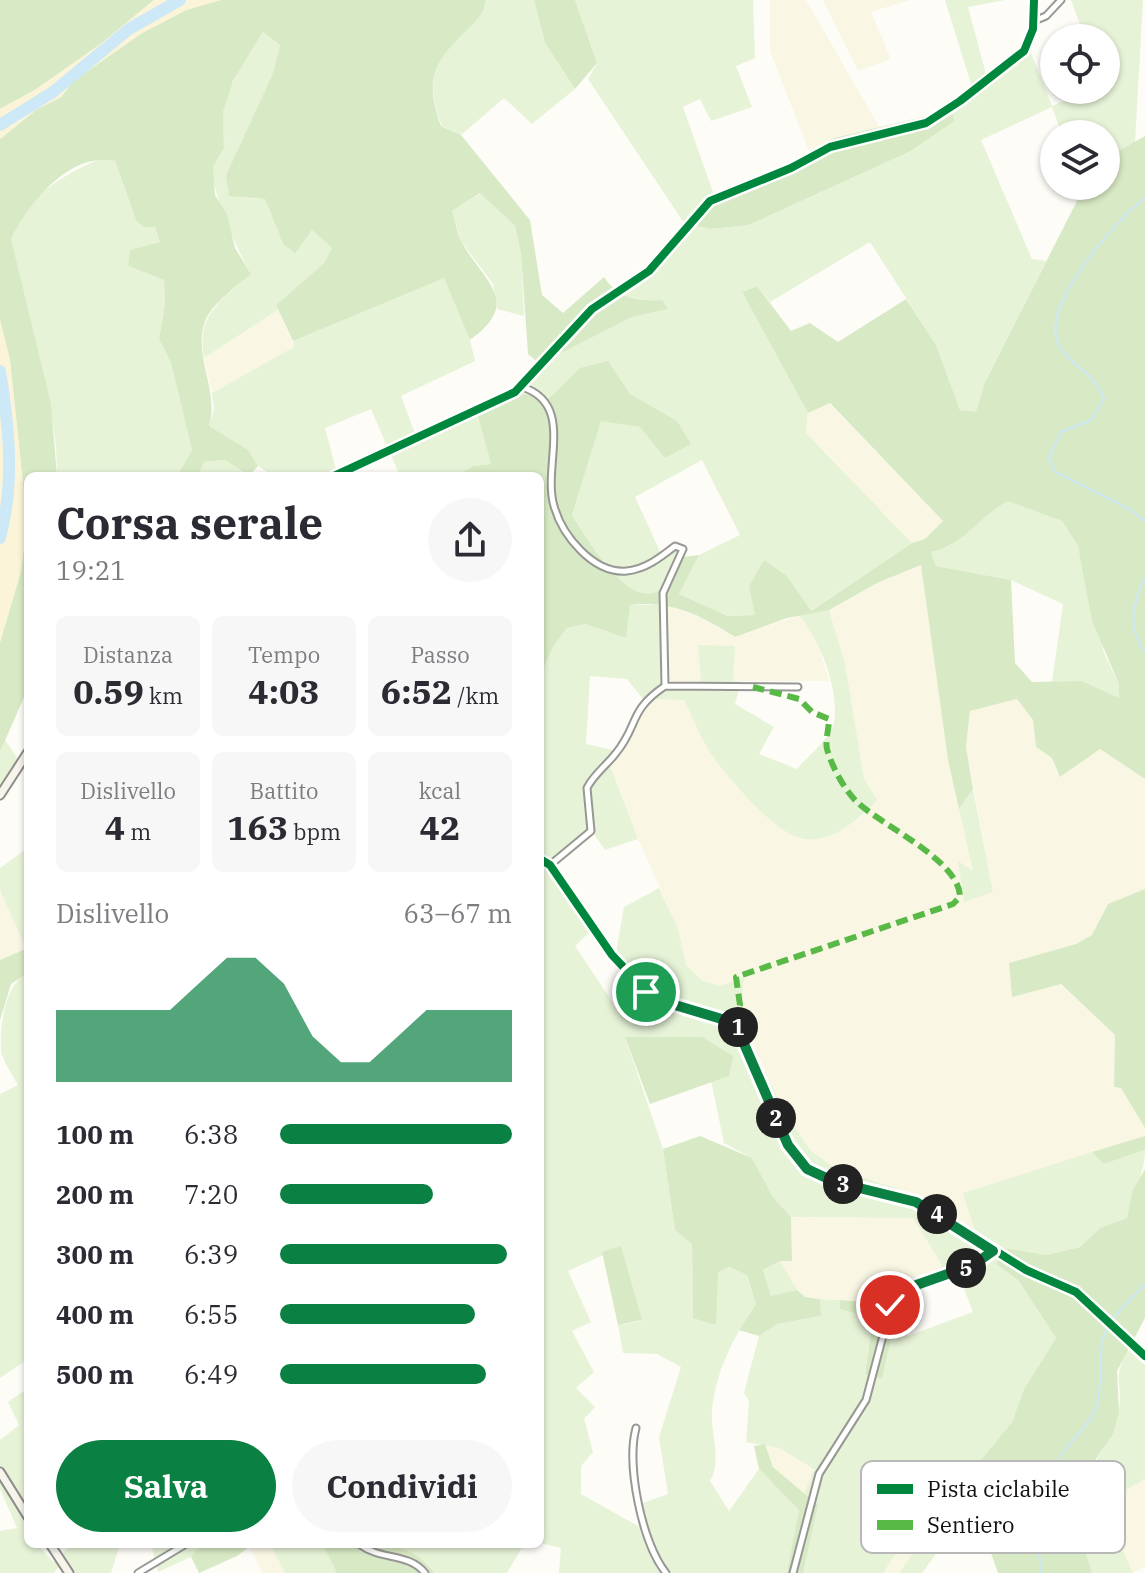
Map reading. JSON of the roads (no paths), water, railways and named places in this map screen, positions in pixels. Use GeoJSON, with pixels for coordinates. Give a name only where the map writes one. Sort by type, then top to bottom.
{"type":"FeatureCollection","features":[{"type":"Feature","properties":{"kind":"street"},"geometry":{"type":"LineString","coordinates":[[343,472],[508,397],[522,387],[585,316],[649,271],[710,201],[791,168],[830,147],[903,130],[935,118],[1019,56],[1027,44],[1034,21],[1034,0]]}},
{"type":"Feature","properties":{"kind":"street"},"geometry":{"type":"LineString","coordinates":[[1034,21],[1046,16],[1061,0]]}},
{"type":"Feature","properties":{"kind":"street"},"geometry":{"type":"LineString","coordinates":[[522,387],[540,394],[547,405],[554,437],[554,506],[576,547],[600,564],[627,571],[651,564],[675,546],[683,549],[663,593],[665,686]]}},
{"type":"Feature","properties":{"kind":"street"},"geometry":{"type":"LineString","coordinates":[[550,865],[589,835],[592,827],[586,793],[590,783],[619,750],[639,707],[665,686],[798,687]]}},
{"type":"Feature","properties":{"kind":"street"},"geometry":{"type":"LineString","coordinates":[[0,795],[24,758]]}},
{"type":"Feature","properties":{"kind":"street"},"geometry":{"type":"LineString","coordinates":[[544,861],[550,865],[612,955],[651,996],[735,1023],[788,1145],[807,1169],[835,1182],[916,1202],[993,1251],[1076,1292],[1145,1356]]}},
{"type":"Feature","properties":{"kind":"street"},"geometry":{"type":"LineString","coordinates":[[793,1573],[819,1474],[866,1400],[893,1298],[911,1286],[973,1265],[993,1251]]}},
{"type":"Feature","properties":{"kind":"street"},"geometry":{"type":"LineString","coordinates":[[636,1428],[631,1445],[636,1490],[655,1559],[666,1573]]}},
{"type":"Feature","properties":{"kind":"street"},"geometry":{"type":"LineString","coordinates":[[0,1472],[24,1511]]}},
{"type":"Feature","properties":{"kind":"street"},"geometry":{"type":"LineString","coordinates":[[53,1548],[69,1573]]}},
{"type":"Feature","properties":{"kind":"street"},"geometry":{"type":"LineString","coordinates":[[138,1573],[179,1548]]}},
{"type":"Feature","properties":{"kind":"street"},"geometry":{"type":"LineString","coordinates":[[367,1548],[380,1555],[409,1559],[425,1573]]}},
{"type":"Feature","properties":{"kind":"waterway"},"geometry":{"type":"LineString","coordinates":[[0,125],[53,92],[129,29],[180,0]]}},
{"type":"Feature","properties":{"kind":"waterway"},"geometry":{"type":"LineString","coordinates":[[1145,198],[1116,225],[1083,266],[1060,309],[1055,329],[1059,345],[1096,383],[1104,400],[1091,420],[1061,432],[1049,458],[1055,472],[1129,509],[1145,521]]}},
{"type":"Feature","properties":{"kind":"waterway"},"geometry":{"type":"LineString","coordinates":[[0,371],[9,454],[8,496],[0,538]]}},
{"type":"Feature","properties":{"kind":"waterway"},"geometry":{"type":"LineString","coordinates":[[1145,578],[1137,596],[1134,615],[1136,634],[1145,652]]}},
{"type":"Feature","properties":{"kind":"waterway"},"geometry":{"type":"LineString","coordinates":[[1058,1461],[1096,1407],[1104,1334],[1119,1311],[1145,1284]]}},
{"type":"Feature","properties":{"kind":"waterway"},"geometry":{"type":"LineString","coordinates":[[1039,1553],[1041,1573]]}}]}
